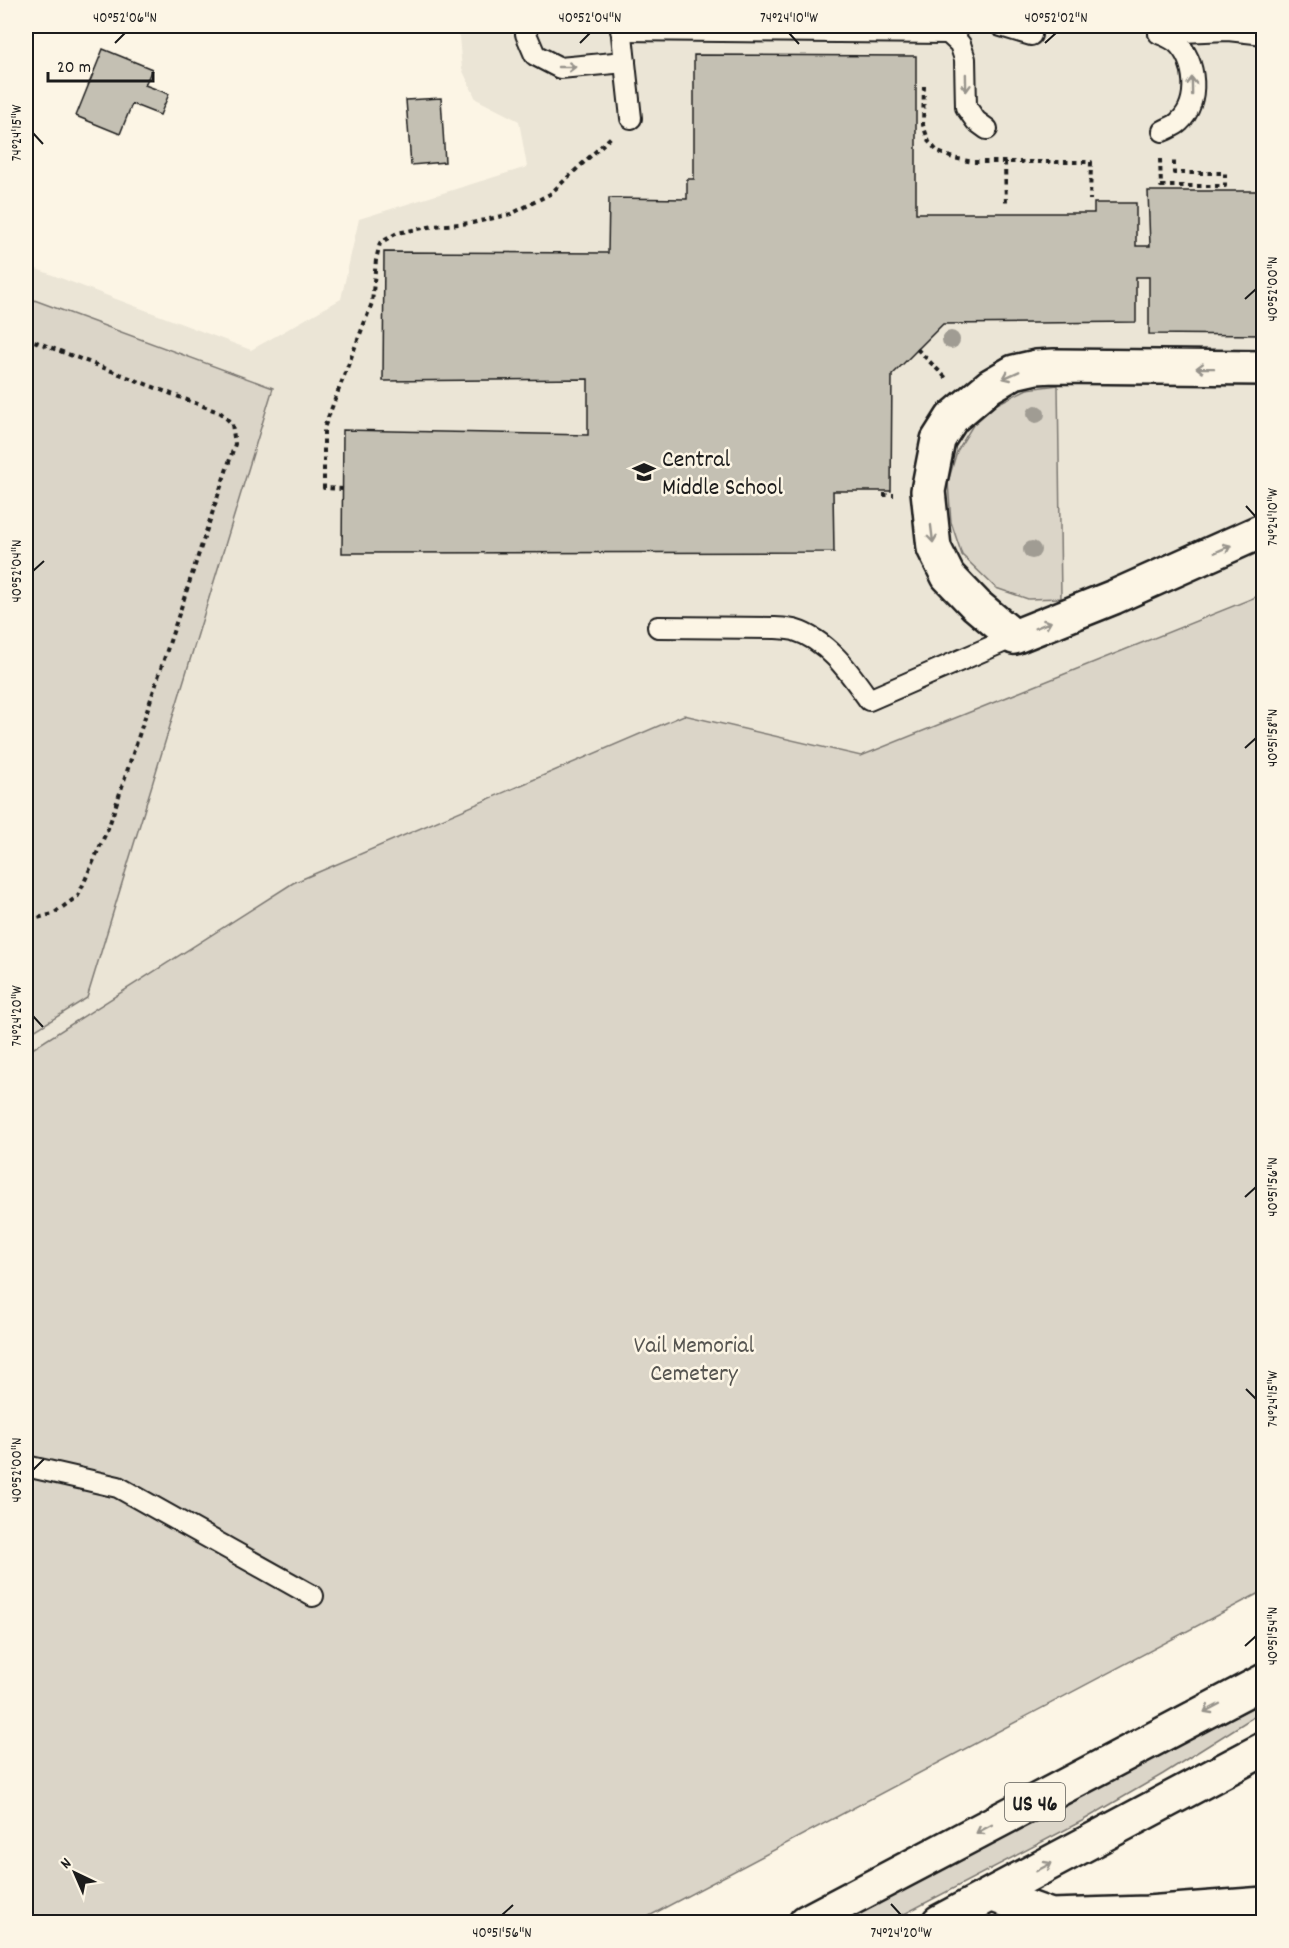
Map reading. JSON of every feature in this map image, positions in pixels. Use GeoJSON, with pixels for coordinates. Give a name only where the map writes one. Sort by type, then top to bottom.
{"type":"FeatureCollection","features":[{"type":"Feature","properties":{"kind":"main road"},"geometry":{"type":"LineString","coordinates":[[1263,368],[1036,367],[1014,372],[990,386],[952,418],[938,440],[928,491],[934,548],[948,576],[976,605],[1014,637],[1114,597],[1263,530]]}},
{"type":"Feature","properties":{"kind":"main road","name":"US 46"},"geometry":{"type":"LineString","coordinates":[[806,1923],[1263,1681]]}},
{"type":"Feature","properties":{"kind":"main road","name":"US 46"},"geometry":{"type":"LineString","coordinates":[[939,1923],[1261,1750]]}},
{"type":"Feature","properties":{"kind":"main road"},"geometry":{"type":"LineString","coordinates":[[993,1894],[1051,1916],[1122,1918],[1263,1904]]}},
{"type":"Feature","properties":{"kind":"lane"},"geometry":{"type":"LineString","coordinates":[[1001,26],[1032,35]]}},
{"type":"Feature","properties":{"kind":"lane"},"geometry":{"type":"LineString","coordinates":[[631,118],[621,28],[954,29],[965,59],[966,107],[976,121],[987,129]]}},
{"type":"Feature","properties":{"kind":"lane"},"geometry":{"type":"LineString","coordinates":[[1163,131],[1179,123],[1190,108],[1194,92],[1190,65],[1184,51],[1174,40],[1159,33],[1228,30],[1263,34]]}},
{"type":"Feature","properties":{"kind":"lane"},"geometry":{"type":"LineString","coordinates":[[526,34],[535,54],[560,68],[625,63]]}},
{"type":"Feature","properties":{"kind":"lane"},"geometry":{"type":"LineString","coordinates":[[658,627],[794,630],[823,645],[846,669],[869,700],[1014,637]]}},
{"type":"Feature","properties":{"kind":"lane"},"geometry":{"type":"LineString","coordinates":[[26,1466],[118,1487],[313,1596]]}},
{"type":"Feature","properties":{"kind":"path"},"geometry":{"type":"LineString","coordinates":[[343,489],[324,488],[324,428],[372,303],[380,243],[397,232],[434,226],[472,224],[512,214],[550,194],[631,118]]}},
{"type":"Feature","properties":{"kind":"path"},"geometry":{"type":"LineString","coordinates":[[1160,159],[1161,186],[1225,186],[1225,173],[1174,173],[1174,159]]}},
{"type":"Feature","properties":{"kind":"path"},"geometry":{"type":"LineString","coordinates":[[1005,162],[1006,205]]}},
{"type":"Feature","properties":{"kind":"path"},"geometry":{"type":"LineString","coordinates":[[1090,200],[1091,162]]}},
{"type":"Feature","properties":{"kind":"path"},"geometry":{"type":"LineString","coordinates":[[26,338],[221,413],[231,424],[235,444],[110,826],[78,896],[53,914],[26,921]]}},
{"type":"Feature","properties":{"kind":"path"},"geometry":{"type":"LineString","coordinates":[[917,349],[946,379]]}},
{"type":"Feature","properties":{"kind":"path"},"geometry":{"type":"LineString","coordinates":[[883,495],[897,495]]}},
{"type":"Feature","properties":{"kind":"shaded area","name":"Central Middle School"},"geometry":{"type":"Polygon","coordinates":[[[458,26],[1263,26],[1263,594],[861,757],[684,715],[293,883],[26,1053],[26,265],[251,350],[341,299],[359,219],[527,167],[519,121],[476,99],[462,69],[458,26]]]}},
{"type":"Feature","properties":{"kind":"green space"},"geometry":{"type":"Polygon","coordinates":[[[26,297],[273,388],[87,998],[26,1036],[26,297]]]}},
{"type":"Feature","properties":{"kind":"green space"},"geometry":{"type":"Polygon","coordinates":[[[1058,385],[1061,598],[1028,599],[996,588],[962,555],[951,522],[948,482],[957,451],[973,425],[997,404],[1027,389],[1058,385]]]}},
{"type":"Feature","properties":{"kind":"green space","name":"Vail Memorial Cemetery"},"geometry":{"type":"Polygon","coordinates":[[[1263,594],[1263,1591],[638,1922],[26,1922],[26,1053],[293,883],[684,715],[861,756],[1263,594]]]}},
{"type":"Feature","properties":{"kind":"green space"},"geometry":{"type":"Polygon","coordinates":[[[1263,1702],[1263,1711],[1163,1774],[1082,1821],[889,1922],[835,1922],[1263,1702]]]}},
{"type":"Feature","properties":{"kind":"building"},"geometry":{"type":"Polygon","coordinates":[[[103,49],[152,69],[145,85],[169,94],[160,115],[132,104],[120,134],[76,116],[103,49]]]}},
{"type":"Feature","properties":{"kind":"building","name":"Central Middle School"},"geometry":{"type":"Polygon","coordinates":[[[694,55],[916,56],[916,213],[1094,213],[1094,203],[1136,203],[1136,246],[1150,246],[1148,191],[1264,191],[1264,335],[1149,334],[1149,277],[1136,277],[1136,322],[943,324],[892,375],[891,491],[833,491],[834,552],[342,553],[343,430],[588,435],[588,379],[383,381],[384,252],[608,253],[609,198],[687,199],[687,179],[694,179],[694,55]]]}},
{"type":"Feature","properties":{"kind":"building"},"geometry":{"type":"Polygon","coordinates":[[[441,98],[445,162],[411,165],[406,100],[441,98]]]}},
{"type":"Feature","properties":{"kind":"place","name":"Central Middle School"},"geometry":{"type":"Point","coordinates":[644,472]}}]}
